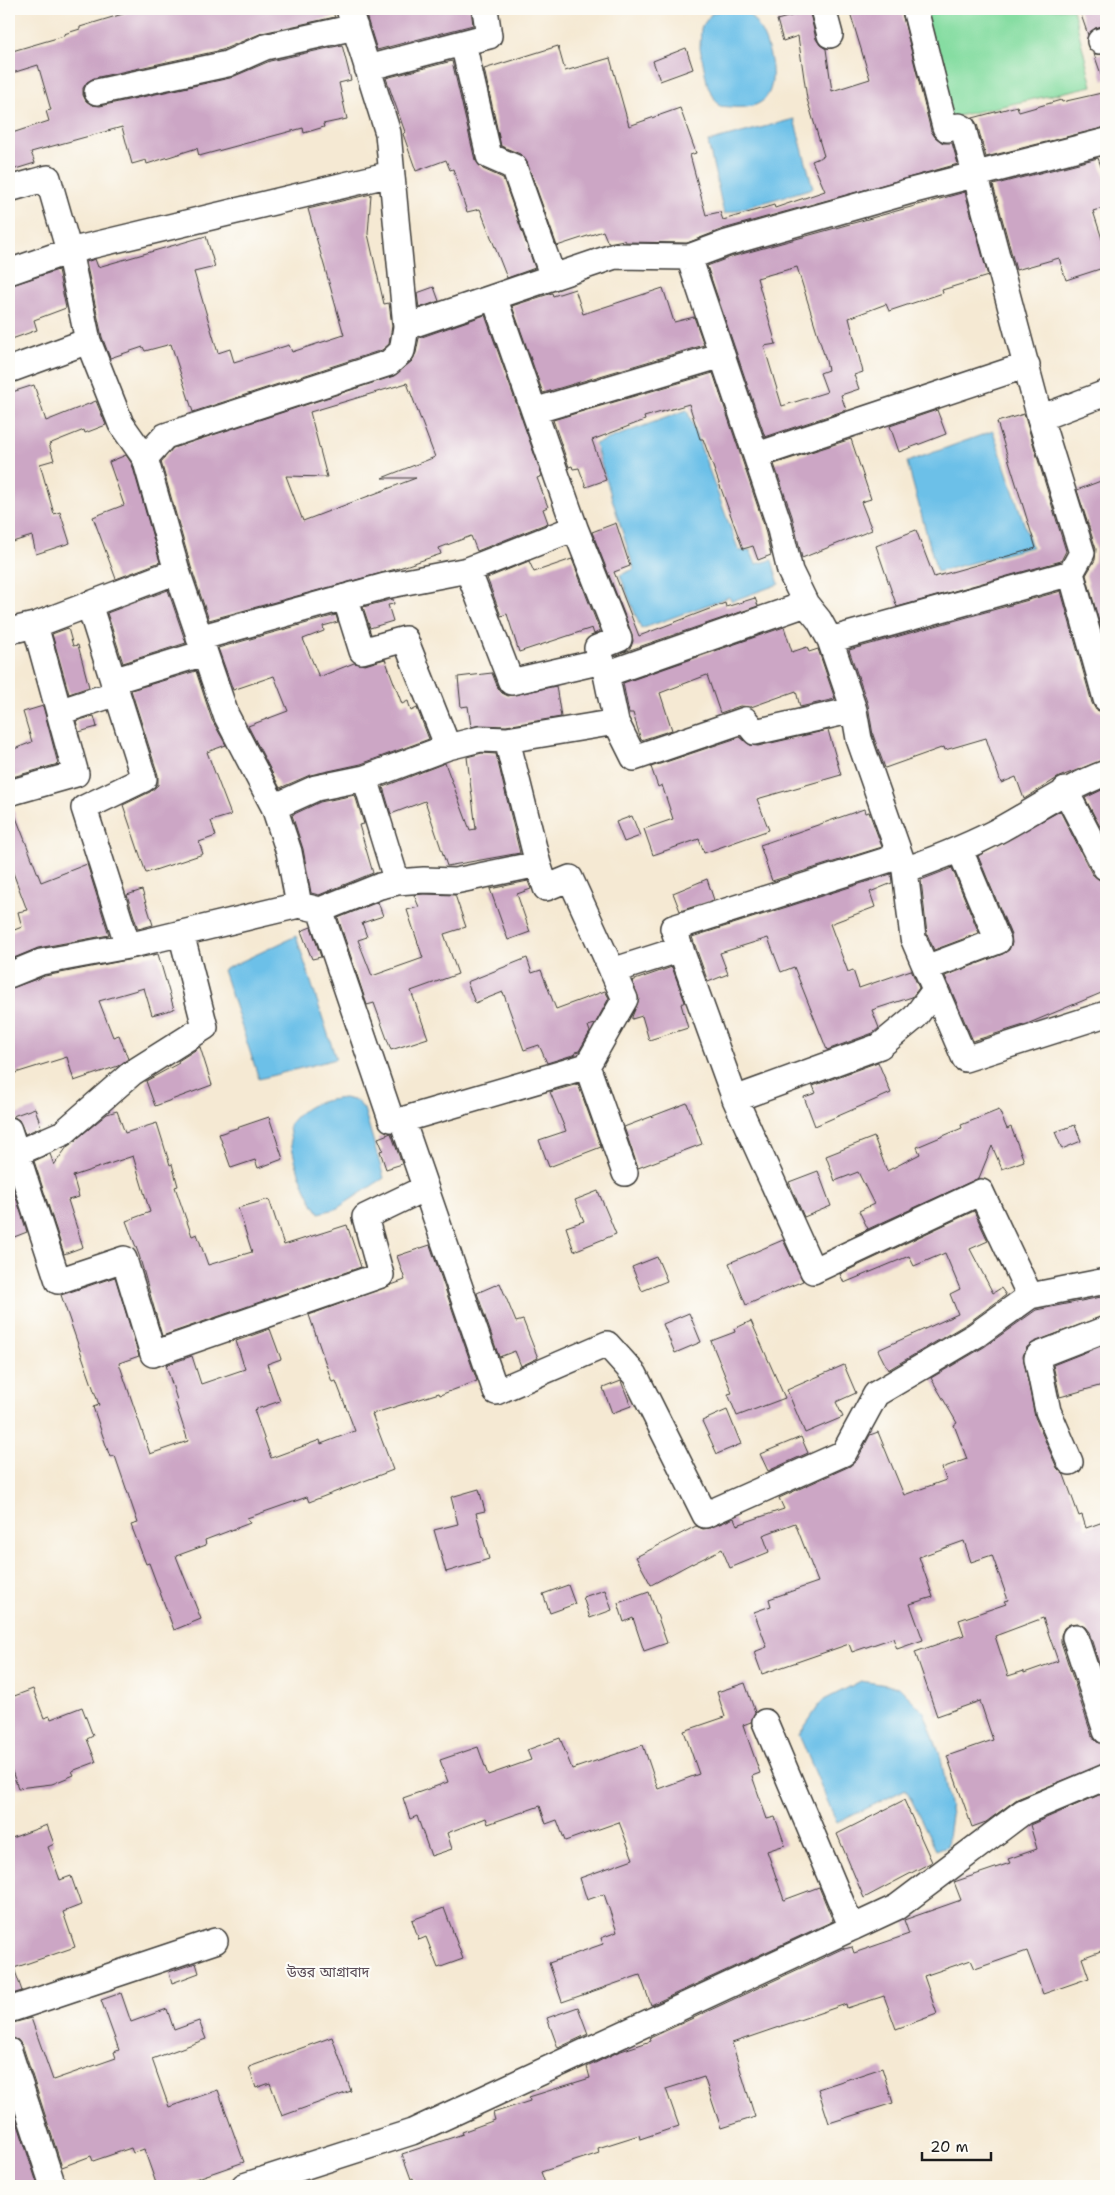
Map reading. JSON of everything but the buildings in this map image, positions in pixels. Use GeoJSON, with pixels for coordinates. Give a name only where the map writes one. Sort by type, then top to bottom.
{"type":"FeatureCollection","features":[{"type":"Feature","properties":{"kind":"street"},"geometry":{"type":"LineString","coordinates":[[367,68],[489,36],[485,9]]}},
{"type":"Feature","properties":{"kind":"street"},"geometry":{"type":"LineString","coordinates":[[822,9],[830,34]]}},
{"type":"Feature","properties":{"kind":"street"},"geometry":{"type":"LineString","coordinates":[[914,9],[945,127],[949,129],[962,126],[1040,418],[1082,553],[1071,573],[1106,699]]}},
{"type":"Feature","properties":{"kind":"street"},"geometry":{"type":"LineString","coordinates":[[97,92],[227,64],[265,47],[352,18],[388,133],[406,327],[402,351],[389,363],[166,436],[145,458]]}},
{"type":"Feature","properties":{"kind":"street"},"geometry":{"type":"LineString","coordinates":[[462,43],[489,156],[514,167],[553,277]]}},
{"type":"Feature","properties":{"kind":"street"},"geometry":{"type":"LineString","coordinates":[[406,327],[615,256],[689,257],[727,243],[1106,141]]}},
{"type":"Feature","properties":{"kind":"street"},"geometry":{"type":"LineString","coordinates":[[9,272],[69,251],[391,174]]}},
{"type":"Feature","properties":{"kind":"street"},"geometry":{"type":"LineString","coordinates":[[9,189],[48,178],[69,251],[88,342],[122,424],[145,458],[177,571],[226,715],[274,807],[289,852],[391,1119],[402,1120],[586,1066],[625,999],[570,878],[546,888],[538,864],[507,740]]}},
{"type":"Feature","properties":{"kind":"street"},"geometry":{"type":"LineString","coordinates":[[689,257],[757,454],[778,521],[790,571],[806,604],[830,640],[854,710],[859,739],[902,863],[913,938],[965,1059],[1106,1014]]}},
{"type":"Feature","properties":{"kind":"street"},"geometry":{"type":"LineString","coordinates":[[494,297],[575,528],[619,639],[597,648],[604,667],[616,722],[634,758],[745,720],[755,732],[854,710]]}},
{"type":"Feature","properties":{"kind":"street"},"geometry":{"type":"LineString","coordinates":[[9,370],[88,342]]}},
{"type":"Feature","properties":{"kind":"street"},"geometry":{"type":"LineString","coordinates":[[534,411],[722,355]]}},
{"type":"Feature","properties":{"kind":"street"},"geometry":{"type":"LineString","coordinates":[[757,454],[1027,365]]}},
{"type":"Feature","properties":{"kind":"street"},"geometry":{"type":"LineString","coordinates":[[1040,418],[1106,393]]}},
{"type":"Feature","properties":{"kind":"street"},"geometry":{"type":"LineString","coordinates":[[59,712],[202,646],[346,597],[386,586],[468,570],[575,528]]}},
{"type":"Feature","properties":{"kind":"street"},"geometry":{"type":"LineString","coordinates":[[468,570],[511,682],[604,667],[806,604]]}},
{"type":"Feature","properties":{"kind":"street"},"geometry":{"type":"LineString","coordinates":[[9,631],[35,625],[177,571]]}},
{"type":"Feature","properties":{"kind":"street"},"geometry":{"type":"LineString","coordinates":[[830,640],[1071,573]]}},
{"type":"Feature","properties":{"kind":"street"},"geometry":{"type":"LineString","coordinates":[[346,597],[362,651],[406,639],[448,747]]}},
{"type":"Feature","properties":{"kind":"street"},"geometry":{"type":"LineString","coordinates":[[89,604],[144,779],[84,808],[128,946]]}},
{"type":"Feature","properties":{"kind":"street"},"geometry":{"type":"LineString","coordinates":[[9,793],[76,774],[35,625]]}},
{"type":"Feature","properties":{"kind":"street"},"geometry":{"type":"LineString","coordinates":[[274,807],[316,788],[365,778],[448,747],[480,739],[507,740],[616,722]]}},
{"type":"Feature","properties":{"kind":"street"},"geometry":{"type":"LineString","coordinates":[[1030,1296],[981,1192],[813,1271],[735,1099],[673,928],[902,863],[960,850],[1002,829],[1065,790],[1106,773]]}},
{"type":"Feature","properties":{"kind":"street"},"geometry":{"type":"LineString","coordinates":[[365,778],[397,882]]}},
{"type":"Feature","properties":{"kind":"street"},"geometry":{"type":"LineString","coordinates":[[1065,790],[1106,868]]}},
{"type":"Feature","properties":{"kind":"street"},"geometry":{"type":"LineString","coordinates":[[735,1099],[880,1046],[915,1017],[931,979],[998,941],[960,850]]}},
{"type":"Feature","properties":{"kind":"street"},"geometry":{"type":"LineString","coordinates":[[9,975],[41,962],[310,908],[397,882],[424,880],[455,882],[538,864]]}},
{"type":"Feature","properties":{"kind":"street"},"geometry":{"type":"LineString","coordinates":[[16,1153],[64,1133],[132,1073],[205,1027],[181,933]]}},
{"type":"Feature","properties":{"kind":"street"},"geometry":{"type":"LineString","coordinates":[[612,971],[681,949]]}},
{"type":"Feature","properties":{"kind":"street"},"geometry":{"type":"LineString","coordinates":[[586,1066],[624,1173]]}},
{"type":"Feature","properties":{"kind":"street"},"geometry":{"type":"LineString","coordinates":[[402,1120],[496,1392],[607,1344],[635,1375],[705,1515],[844,1453],[876,1394],[976,1335],[1030,1296],[1106,1282]]}},
{"type":"Feature","properties":{"kind":"street"},"geometry":{"type":"LineString","coordinates":[[9,1130],[58,1281],[124,1259],[153,1354],[381,1275],[365,1217],[425,1188]]}},
{"type":"Feature","properties":{"kind":"street"},"geometry":{"type":"LineString","coordinates":[[1070,1462],[1048,1411],[1037,1358],[1039,1355],[1106,1329]]}},
{"type":"Feature","properties":{"kind":"street"},"geometry":{"type":"LineString","coordinates":[[1075,1636],[1106,1731]]}},
{"type":"Feature","properties":{"kind":"street"},"geometry":{"type":"LineString","coordinates":[[765,1722],[852,1928]]}},
{"type":"Feature","properties":{"kind":"street"},"geometry":{"type":"LineString","coordinates":[[244,2186],[412,2132],[897,1908],[1023,1812],[1106,1777]]}},
{"type":"Feature","properties":{"kind":"street"},"geometry":{"type":"LineString","coordinates":[[9,2010],[215,1941]]}},
{"type":"Feature","properties":{"kind":"street"},"geometry":{"type":"LineString","coordinates":[[9,2052],[53,2186]]}},
{"type":"Feature","properties":{"kind":"green space"},"geometry":{"type":"Polygon","coordinates":[[[921,9],[1073,9],[1092,86],[949,118],[921,9]]]}},
{"type":"Feature","properties":{"kind":"water"},"geometry":{"type":"Polygon","coordinates":[[[724,9],[740,9],[749,15],[764,38],[772,68],[772,82],[768,94],[757,105],[741,107],[719,106],[708,87],[700,48],[701,28],[711,14],[724,9]]]}},
{"type":"Feature","properties":{"kind":"water"},"geometry":{"type":"Polygon","coordinates":[[[794,119],[813,188],[724,214],[708,142],[794,119]]]}},
{"type":"Feature","properties":{"kind":"water"},"geometry":{"type":"Polygon","coordinates":[[[687,410],[739,551],[750,550],[756,564],[772,560],[779,584],[732,601],[729,597],[641,629],[620,575],[634,569],[595,444],[687,410]]]}},
{"type":"Feature","properties":{"kind":"water"},"geometry":{"type":"Polygon","coordinates":[[[993,431],[1032,547],[937,572],[907,462],[993,431]]]}},
{"type":"Feature","properties":{"kind":"water"},"geometry":{"type":"Polygon","coordinates":[[[296,936],[336,1059],[259,1079],[223,970],[296,936]]]}},
{"type":"Feature","properties":{"kind":"water"},"geometry":{"type":"Polygon","coordinates":[[[344,1098],[357,1101],[364,1109],[384,1178],[336,1209],[319,1213],[307,1193],[298,1170],[289,1125],[301,1112],[319,1102],[344,1098]]]}},
{"type":"Feature","properties":{"kind":"water"},"geometry":{"type":"Polygon","coordinates":[[[861,1681],[899,1687],[924,1712],[941,1758],[951,1815],[947,1846],[936,1850],[906,1789],[837,1823],[799,1735],[822,1701],[861,1681]]]}},
{"type":"Feature","properties":{"kind":"district","name":"উত্তর আগ্রাবাদ"},"geometry":{"type":"Point","coordinates":[328,1972]}}]}
